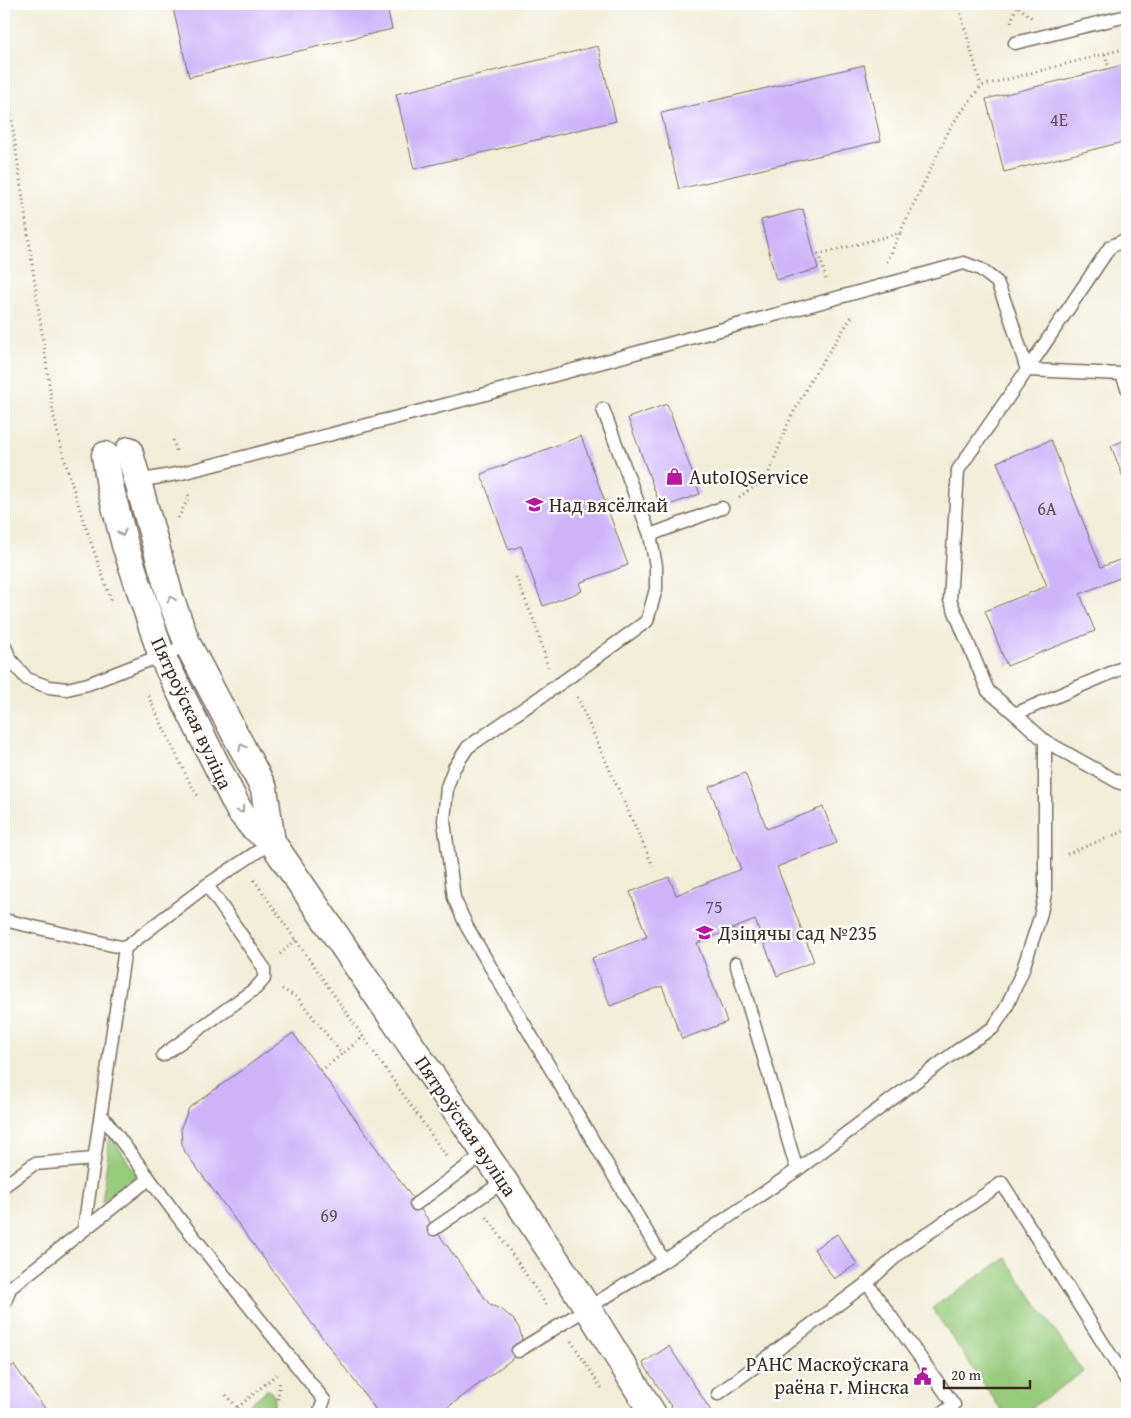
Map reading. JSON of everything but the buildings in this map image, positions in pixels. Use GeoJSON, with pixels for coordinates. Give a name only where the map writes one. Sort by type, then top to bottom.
{"type":"FeatureCollection","features":[{"type":"Feature","properties":{"kind":"street","name":"Пятроўская вуліца"},"geometry":{"type":"LineString","coordinates":[[272,842],[264,788],[188,645],[171,600],[138,481],[117,452],[110,486],[125,545],[161,654],[239,810],[252,826],[272,842],[485,1153],[587,1307],[647,1410]]}},
{"type":"Feature","properties":{"kind":"street"},"geometry":{"type":"LineString","coordinates":[[110,486],[138,481]]}},
{"type":"Feature","properties":{"kind":"lane"},"geometry":{"type":"LineString","coordinates":[[1015,43],[1127,16]]}},
{"type":"Feature","properties":{"kind":"lane"},"geometry":{"type":"LineString","coordinates":[[1127,240],[1110,247],[958,470],[950,600],[988,691],[1046,741],[1120,783],[1127,781]]}},
{"type":"Feature","properties":{"kind":"lane"},"geometry":{"type":"LineString","coordinates":[[138,481],[182,473],[471,398],[964,263],[980,269],[997,282],[1027,370]]}},
{"type":"Feature","properties":{"kind":"lane"},"geometry":{"type":"LineString","coordinates":[[1027,370],[1122,374],[1127,388]]}},
{"type":"Feature","properties":{"kind":"lane"},"geometry":{"type":"LineString","coordinates":[[603,409],[650,535],[656,566],[656,589],[647,621],[468,747],[454,768],[447,787],[444,821],[454,898],[467,927],[664,1261]]}},
{"type":"Feature","properties":{"kind":"lane"},"geometry":{"type":"LineString","coordinates":[[650,535],[722,508]]}},
{"type":"Feature","properties":{"kind":"lane"},"geometry":{"type":"LineString","coordinates":[[4,644],[10,659],[27,679],[49,687],[67,689],[88,684],[188,645]]}},
{"type":"Feature","properties":{"kind":"lane"},"geometry":{"type":"LineString","coordinates":[[1015,714],[1127,666]]}},
{"type":"Feature","properties":{"kind":"lane"},"geometry":{"type":"LineString","coordinates":[[518,1350],[664,1261],[798,1170],[962,1047],[992,1028],[1006,1008],[1018,981],[1040,916],[1045,894],[1046,741]]}},
{"type":"Feature","properties":{"kind":"lane"},"geometry":{"type":"LineString","coordinates":[[84,1229],[125,948],[207,885],[272,842]]}},
{"type":"Feature","properties":{"kind":"lane"},"geometry":{"type":"LineString","coordinates":[[163,1055],[256,988],[264,979],[264,968],[207,885]]}},
{"type":"Feature","properties":{"kind":"lane"},"geometry":{"type":"LineString","coordinates":[[4,920],[125,948]]}},
{"type":"Feature","properties":{"kind":"lane"},"geometry":{"type":"LineString","coordinates":[[736,963],[798,1170]]}},
{"type":"Feature","properties":{"kind":"lane"},"geometry":{"type":"LineString","coordinates":[[102,1114],[181,1221],[324,1400],[320,1414]]}},
{"type":"Feature","properties":{"kind":"lane"},"geometry":{"type":"LineString","coordinates":[[416,1204],[485,1153]]}},
{"type":"Feature","properties":{"kind":"lane"},"geometry":{"type":"LineString","coordinates":[[4,1186],[34,1164],[94,1159]]}},
{"type":"Feature","properties":{"kind":"lane"},"geometry":{"type":"LineString","coordinates":[[4,1305],[10,1288],[149,1179]]}},
{"type":"Feature","properties":{"kind":"lane"},"geometry":{"type":"LineString","coordinates":[[434,1228],[504,1181]]}},
{"type":"Feature","properties":{"kind":"lane"},"geometry":{"type":"LineString","coordinates":[[718,1394],[867,1283],[902,1251],[1002,1183],[1127,1381]]}},
{"type":"Feature","properties":{"kind":"lane"},"geometry":{"type":"LineString","coordinates":[[867,1283],[954,1405],[940,1414]]}},
{"type":"Feature","properties":{"kind":"path"},"geometry":{"type":"LineString","coordinates":[[958,4],[981,86]]}},
{"type":"Feature","properties":{"kind":"path"},"geometry":{"type":"LineString","coordinates":[[722,508],[767,478],[788,424],[813,376],[861,303],[875,287],[951,126],[981,86],[1127,48]]}},
{"type":"Feature","properties":{"kind":"path"},"geometry":{"type":"LineString","coordinates":[[1105,54],[1109,68]]}},
{"type":"Feature","properties":{"kind":"path"},"geometry":{"type":"LineString","coordinates":[[4,66],[54,418],[64,460],[114,609]]}},
{"type":"Feature","properties":{"kind":"path"},"geometry":{"type":"LineString","coordinates":[[826,280],[819,254],[900,233]]}},
{"type":"Feature","properties":{"kind":"path"},"geometry":{"type":"LineString","coordinates":[[516,577],[536,626],[555,686]]}},
{"type":"Feature","properties":{"kind":"path"},"geometry":{"type":"LineString","coordinates":[[135,665],[142,684],[190,784],[200,799]]}},
{"type":"Feature","properties":{"kind":"path"},"geometry":{"type":"LineString","coordinates":[[568,678],[653,866]]}},
{"type":"Feature","properties":{"kind":"path"},"geometry":{"type":"LineString","coordinates":[[1045,862],[1127,830]]}},
{"type":"Feature","properties":{"kind":"path"},"geometry":{"type":"LineString","coordinates":[[242,862],[457,1173]]}},
{"type":"Feature","properties":{"kind":"path"},"geometry":{"type":"LineString","coordinates":[[298,998],[342,1054]]}},
{"type":"Feature","properties":{"kind":"path"},"geometry":{"type":"LineString","coordinates":[[321,1071],[363,1037]]}},
{"type":"Feature","properties":{"kind":"path"},"geometry":{"type":"LineString","coordinates":[[475,1200],[602,1390]]}},
{"type":"Feature","properties":{"kind":"path"},"geometry":{"type":"LineString","coordinates":[[230,1414],[282,1370],[276,1414]]}},
{"type":"Feature","properties":{"kind":"path"},"geometry":{"type":"LineString","coordinates":[[226,1395],[238,1408]]}},
{"type":"Feature","properties":{"kind":"green space"},"geometry":{"type":"Polygon","coordinates":[[[110,1135],[137,1175],[102,1203],[110,1135]]]}},
{"type":"Feature","properties":{"kind":"green space"},"geometry":{"type":"Polygon","coordinates":[[[1005,1258],[1083,1372],[1022,1414],[1004,1414],[932,1308],[1005,1258]]]}},
{"type":"Feature","properties":{"kind":"green space"},"geometry":{"type":"Polygon","coordinates":[[[268,1389],[275,1397],[272,1414],[238,1414],[268,1389]]]}},
{"type":"Feature","properties":{"kind":"place","name":"AutoIQService"},"geometry":{"type":"Point","coordinates":[675,477]}},
{"type":"Feature","properties":{"kind":"place","name":"Над вясёлкай"},"geometry":{"type":"Point","coordinates":[535,505]}},
{"type":"Feature","properties":{"kind":"place","name":"Дзіцячы сад №235"},"geometry":{"type":"Point","coordinates":[704,933]}},
{"type":"Feature","properties":{"kind":"place","name":"РАНС Маскоўскага раёна г. Мінска"},"geometry":{"type":"Point","coordinates":[923,1376]}}]}
